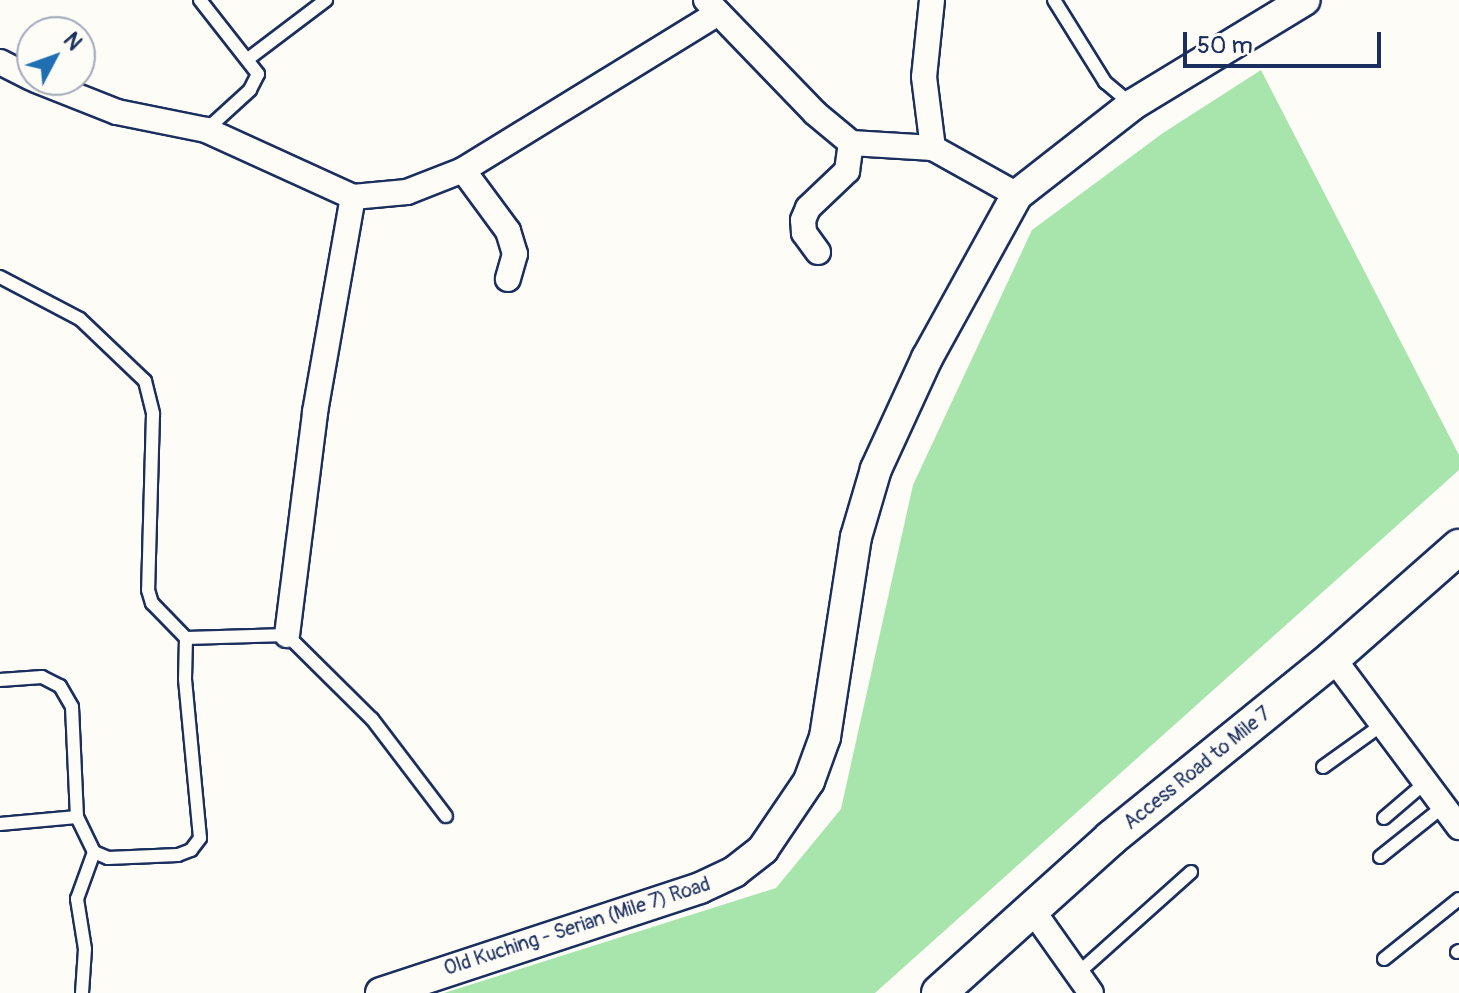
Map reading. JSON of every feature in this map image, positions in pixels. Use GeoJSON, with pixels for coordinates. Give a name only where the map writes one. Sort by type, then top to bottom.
{"type":"FeatureCollection","features":[{"type":"Feature","properties":{"kind":"main road","name":"Access Road to Mile 7"},"geometry":{"type":"LineString","coordinates":[[939,993],[1111,838],[1333,658],[1459,547]]}},
{"type":"Feature","properties":{"kind":"street"},"geometry":{"type":"LineString","coordinates":[[932,0],[924,77],[933,148]]}},
{"type":"Feature","properties":{"kind":"street","name":"Old Kuching - Serian (Mile 7) Road"},"geometry":{"type":"LineString","coordinates":[[381,993],[700,888],[749,861],[781,828],[809,781],[825,737],[856,537],[876,469],[927,358],[1017,195],[1132,105],[1305,0]]}},
{"type":"Feature","properties":{"kind":"street"},"geometry":{"type":"LineString","coordinates":[[77,96],[117,112],[206,130],[353,197],[407,192],[463,170],[712,6],[815,113],[851,143],[933,148],[1017,195]]}},
{"type":"Feature","properties":{"kind":"street"},"geometry":{"type":"LineString","coordinates":[[818,252],[804,233],[803,220],[808,208],[847,171],[851,143]]}},
{"type":"Feature","properties":{"kind":"street"},"geometry":{"type":"LineString","coordinates":[[463,170],[508,231],[515,254],[508,279]]}},
{"type":"Feature","properties":{"kind":"street"},"geometry":{"type":"LineString","coordinates":[[287,635],[315,412],[353,197]]}},
{"type":"Feature","properties":{"kind":"street"},"geometry":{"type":"LineString","coordinates":[[1333,658],[1459,827]]}},
{"type":"Feature","properties":{"kind":"street"},"geometry":{"type":"LineString","coordinates":[[1033,911],[1084,983]]}},
{"type":"Feature","properties":{"kind":"lane"},"geometry":{"type":"LineString","coordinates":[[200,0],[258,74],[250,90],[206,130]]}},
{"type":"Feature","properties":{"kind":"lane"},"geometry":{"type":"LineString","coordinates":[[248,59],[326,0]]}},
{"type":"Feature","properties":{"kind":"lane"},"geometry":{"type":"LineString","coordinates":[[1054,0],[1105,82],[1132,105]]}},
{"type":"Feature","properties":{"kind":"lane"},"geometry":{"type":"LineString","coordinates":[[0,277],[80,319],[145,381],[153,414],[148,590],[152,603],[186,638],[185,679],[200,838],[191,850],[157,859],[108,858],[94,852],[77,817],[72,707],[60,686],[42,677],[0,680]]}},
{"type":"Feature","properties":{"kind":"lane"},"geometry":{"type":"LineString","coordinates":[[186,638],[287,635],[372,719],[446,816]]}},
{"type":"Feature","properties":{"kind":"lane"},"geometry":{"type":"LineString","coordinates":[[1323,767],[1383,724]]}},
{"type":"Feature","properties":{"kind":"lane"},"geometry":{"type":"LineString","coordinates":[[1384,818],[1426,782]]}},
{"type":"Feature","properties":{"kind":"lane"},"geometry":{"type":"LineString","coordinates":[[1380,857],[1444,806]]}},
{"type":"Feature","properties":{"kind":"lane"},"geometry":{"type":"LineString","coordinates":[[0,824],[77,817]]}},
{"type":"Feature","properties":{"kind":"lane"},"geometry":{"type":"LineString","coordinates":[[82,993],[85,949],[77,899],[94,852]]}},
{"type":"Feature","properties":{"kind":"lane"},"geometry":{"type":"LineString","coordinates":[[1084,983],[1191,872]]}},
{"type":"Feature","properties":{"kind":"lane"},"geometry":{"type":"LineString","coordinates":[[1384,959],[1459,899]]}},
{"type":"Feature","properties":{"kind":"green space"},"geometry":{"type":"Polygon","coordinates":[[[1261,70],[1459,455],[1459,470],[875,993],[444,993],[776,888],[841,809],[913,485],[1032,230],[1163,133],[1261,70]]]}}]}
